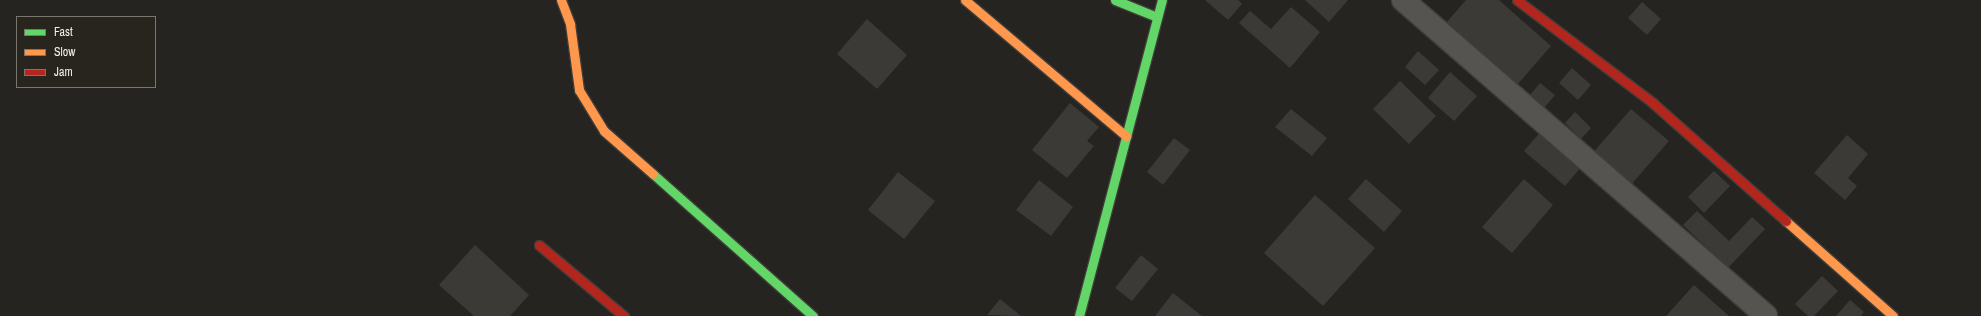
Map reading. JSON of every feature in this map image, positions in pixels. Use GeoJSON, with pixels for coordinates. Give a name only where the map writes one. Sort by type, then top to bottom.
{"type":"FeatureCollection","features":[{"type":"Feature","properties":{"kind":"street"},"geometry":{"type":"LineString","coordinates":[[561,0],[570,24],[579,90],[604,131],[813,316]]}},
{"type":"Feature","properties":{"kind":"street"},"geometry":{"type":"LineString","coordinates":[[965,0],[1126,136]]}},
{"type":"Feature","properties":{"kind":"street"},"geometry":{"type":"LineString","coordinates":[[1115,0],[1158,17]]}},
{"type":"Feature","properties":{"kind":"street"},"geometry":{"type":"LineString","coordinates":[[1084,314],[1126,136],[1162,0]]}},
{"type":"Feature","properties":{"kind":"street"},"geometry":{"type":"LineString","coordinates":[[1517,0],[1653,103],[1893,316]]}},
{"type":"Feature","properties":{"kind":"street"},"geometry":{"type":"LineString","coordinates":[[1408,2],[1766,316]]}},
{"type":"Feature","properties":{"kind":"street"},"geometry":{"type":"LineString","coordinates":[[539,245],[624,316]]}},
{"type":"Feature","properties":{"kind":"building"},"geometry":{"type":"Polygon","coordinates":[[[1205,0],[1238,0],[1242,4],[1228,20],[1205,0]]]}},
{"type":"Feature","properties":{"kind":"building"},"geometry":{"type":"Polygon","coordinates":[[[1305,0],[1348,0],[1329,22],[1305,0]]]}},
{"type":"Feature","properties":{"kind":"building"},"geometry":{"type":"Polygon","coordinates":[[[1466,0],[1499,0],[1551,46],[1517,85],[1446,23],[1466,0]]]}},
{"type":"Feature","properties":{"kind":"building"},"geometry":{"type":"Polygon","coordinates":[[[1642,2],[1661,19],[1647,35],[1628,18],[1642,2]]]}},
{"type":"Feature","properties":{"kind":"building"},"geometry":{"type":"Polygon","coordinates":[[[1291,7],[1320,32],[1290,68],[1239,23],[1250,11],[1271,29],[1291,7]]]}},
{"type":"Feature","properties":{"kind":"building"},"geometry":{"type":"Polygon","coordinates":[[[867,19],[907,55],[877,89],[837,54],[867,19]]]}},
{"type":"Feature","properties":{"kind":"building"},"geometry":{"type":"Polygon","coordinates":[[[1418,51],[1439,70],[1425,85],[1405,67],[1418,51]]]}},
{"type":"Feature","properties":{"kind":"building"},"geometry":{"type":"Polygon","coordinates":[[[1572,68],[1591,85],[1578,100],[1559,83],[1572,68]]]}},
{"type":"Feature","properties":{"kind":"building"},"geometry":{"type":"Polygon","coordinates":[[[1450,72],[1477,96],[1454,121],[1428,98],[1450,72]]]}},
{"type":"Feature","properties":{"kind":"building"},"geometry":{"type":"Polygon","coordinates":[[[1400,81],[1436,116],[1409,144],[1373,109],[1400,81]]]}},
{"type":"Feature","properties":{"kind":"building"},"geometry":{"type":"Polygon","coordinates":[[[1540,83],[1555,95],[1544,108],[1530,95],[1540,83]]]}},
{"type":"Feature","properties":{"kind":"building"},"geometry":{"type":"Polygon","coordinates":[[[1070,103],[1099,127],[1087,141],[1094,146],[1067,178],[1032,150],[1070,103]]]}},
{"type":"Feature","properties":{"kind":"building"},"geometry":{"type":"Polygon","coordinates":[[[1291,109],[1327,138],[1312,156],[1275,127],[1291,109]]]}},
{"type":"Feature","properties":{"kind":"building"},"geometry":{"type":"Polygon","coordinates":[[[1631,109],[1669,141],[1629,187],[1591,155],[1631,109]]]}},
{"type":"Feature","properties":{"kind":"building"},"geometry":{"type":"Polygon","coordinates":[[[1575,112],[1591,128],[1581,139],[1565,123],[1575,112]]]}},
{"type":"Feature","properties":{"kind":"building"},"geometry":{"type":"Polygon","coordinates":[[[1542,130],[1583,165],[1565,186],[1524,151],[1542,130]]]}},
{"type":"Feature","properties":{"kind":"building"},"geometry":{"type":"Polygon","coordinates":[[[1847,135],[1868,154],[1848,178],[1857,186],[1845,200],[1814,173],[1847,135]]]}},
{"type":"Feature","properties":{"kind":"building"},"geometry":{"type":"Polygon","coordinates":[[[1174,138],[1190,150],[1163,185],[1147,172],[1174,138]]]}},
{"type":"Feature","properties":{"kind":"building"},"geometry":{"type":"Polygon","coordinates":[[[1714,171],[1730,186],[1704,213],[1688,197],[1714,171]]]}},
{"type":"Feature","properties":{"kind":"building"},"geometry":{"type":"Polygon","coordinates":[[[898,172],[935,201],[904,239],[868,210],[898,172]]]}},
{"type":"Feature","properties":{"kind":"building"},"geometry":{"type":"Polygon","coordinates":[[[1366,179],[1402,211],[1384,232],[1348,199],[1366,179]]]}},
{"type":"Feature","properties":{"kind":"building"},"geometry":{"type":"Polygon","coordinates":[[[1524,179],[1553,205],[1512,253],[1482,227],[1524,179]]]}},
{"type":"Feature","properties":{"kind":"building"},"geometry":{"type":"Polygon","coordinates":[[[1039,180],[1073,207],[1051,236],[1016,210],[1039,180]]]}},
{"type":"Feature","properties":{"kind":"building"},"geometry":{"type":"Polygon","coordinates":[[[1315,195],[1375,248],[1323,306],[1264,253],[1315,195]]]}},
{"type":"Feature","properties":{"kind":"building"},"geometry":{"type":"Polygon","coordinates":[[[1697,211],[1729,241],[1752,217],[1765,229],[1728,268],[1683,225],[1697,211]]]}},
{"type":"Feature","properties":{"kind":"building"},"geometry":{"type":"Polygon","coordinates":[[[475,245],[529,295],[510,316],[474,316],[439,285],[475,245]]]}},
{"type":"Feature","properties":{"kind":"building"},"geometry":{"type":"Polygon","coordinates":[[[1141,255],[1158,269],[1132,301],[1115,288],[1141,255]]]}},
{"type":"Feature","properties":{"kind":"building"},"geometry":{"type":"Polygon","coordinates":[[[1822,276],[1838,291],[1814,316],[1808,316],[1795,304],[1822,276]]]}},
{"type":"Feature","properties":{"kind":"building"},"geometry":{"type":"Polygon","coordinates":[[[1694,285],[1729,316],[1666,316],[1694,285]]]}},
{"type":"Feature","properties":{"kind":"building"},"geometry":{"type":"Polygon","coordinates":[[[1173,293],[1202,316],[1155,316],[1173,293]]]}},
{"type":"Feature","properties":{"kind":"building"},"geometry":{"type":"Polygon","coordinates":[[[1000,299],[1021,316],[987,315],[1000,299]]]}},
{"type":"Feature","properties":{"kind":"building"},"geometry":{"type":"Polygon","coordinates":[[[1850,300],[1864,312],[1861,316],[1836,316],[1850,300]]]}},
{"type":"Feature","properties":{"kind":"traffic: fast"},"geometry":{"type":"LineString","coordinates":[[1115,0],[1157,17]]}},
{"type":"Feature","properties":{"kind":"traffic: fast"},"geometry":{"type":"LineString","coordinates":[[1079,316],[1162,0]]}},
{"type":"Feature","properties":{"kind":"traffic: fast"},"geometry":{"type":"LineString","coordinates":[[653,174],[813,316]]}},
{"type":"Feature","properties":{"kind":"traffic: slow"},"geometry":{"type":"LineString","coordinates":[[561,0],[570,24],[579,90],[604,131],[653,174]]}},
{"type":"Feature","properties":{"kind":"traffic: slow"},"geometry":{"type":"LineString","coordinates":[[965,0],[1126,136]]}},
{"type":"Feature","properties":{"kind":"traffic: slow"},"geometry":{"type":"LineString","coordinates":[[1786,221],[1893,316]]}},
{"type":"Feature","properties":{"kind":"traffic: jam"},"geometry":{"type":"LineString","coordinates":[[1517,0],[1653,103],[1786,221]]}},
{"type":"Feature","properties":{"kind":"traffic: jam"},"geometry":{"type":"LineString","coordinates":[[539,245],[624,316]]}}]}
